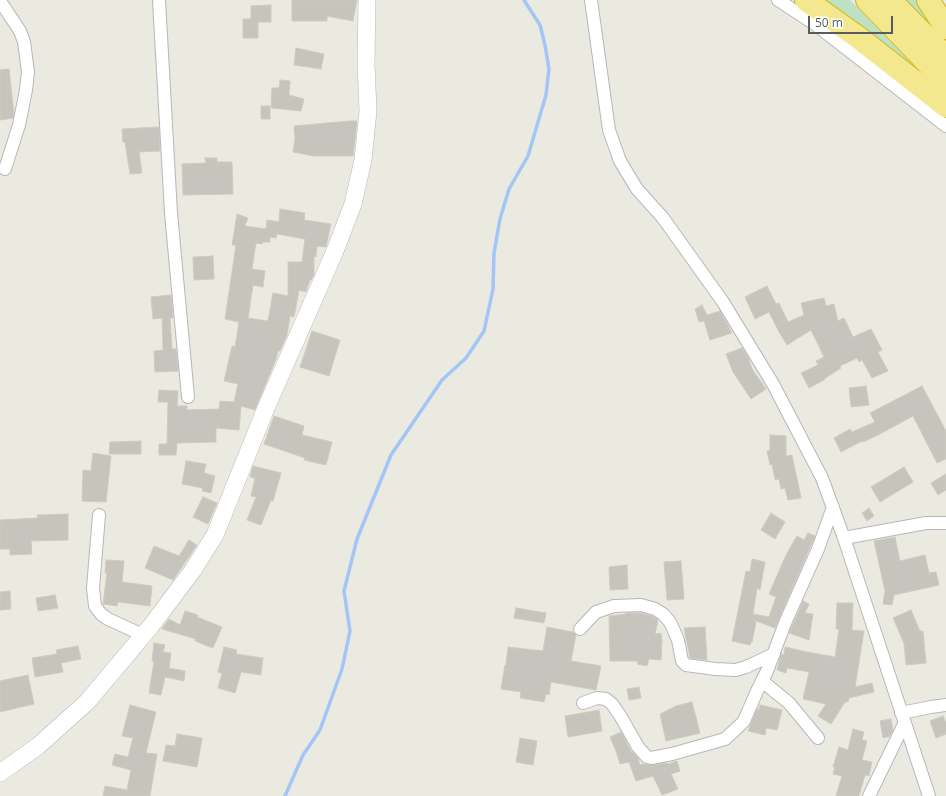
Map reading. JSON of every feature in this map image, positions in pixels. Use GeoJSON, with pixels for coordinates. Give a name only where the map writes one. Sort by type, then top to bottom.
{"type":"FeatureCollection","features":[{"type":"Feature","properties":{"kind":"highway"},"geometry":{"type":"LineString","coordinates":[[806,0],[859,38],[946,106]]}},
{"type":"Feature","properties":{"kind":"highway"},"geometry":{"type":"LineString","coordinates":[[867,0],[946,82]]}},
{"type":"Feature","properties":{"kind":"highway"},"geometry":{"type":"LineString","coordinates":[[890,0],[946,57]]}},
{"type":"Feature","properties":{"kind":"highway"},"geometry":{"type":"LineString","coordinates":[[928,0],[946,28]]}},
{"type":"Feature","properties":{"kind":"main road"},"geometry":{"type":"LineString","coordinates":[[0,773],[38,746],[86,702],[143,635],[193,570],[215,535],[266,408],[335,250],[353,204],[363,160],[368,111],[366,64],[367,0]]}},
{"type":"Feature","properties":{"kind":"street"},"geometry":{"type":"LineString","coordinates":[[159,0],[171,213],[188,397]]}},
{"type":"Feature","properties":{"kind":"street"},"geometry":{"type":"LineString","coordinates":[[591,0],[609,130],[620,161],[637,189],[663,218],[723,302],[773,384],[822,478],[844,538],[929,796]]}},
{"type":"Feature","properties":{"kind":"street"},"geometry":{"type":"LineString","coordinates":[[778,0],[816,25],[946,126]]}},
{"type":"Feature","properties":{"kind":"street"},"geometry":{"type":"LineString","coordinates":[[0,1],[20,30],[24,42],[28,72],[19,125],[6,169]]}},
{"type":"Feature","properties":{"kind":"street"},"geometry":{"type":"LineString","coordinates":[[583,703],[597,698],[606,699],[612,704],[647,757],[656,758],[725,739],[744,721],[774,654],[785,622],[818,549],[832,507]]}},
{"type":"Feature","properties":{"kind":"street"},"geometry":{"type":"LineString","coordinates":[[99,515],[93,588],[95,606],[101,614],[108,619],[143,635]]}},
{"type":"Feature","properties":{"kind":"street"},"geometry":{"type":"LineString","coordinates":[[844,538],[926,523],[946,523]]}},
{"type":"Feature","properties":{"kind":"street"},"geometry":{"type":"LineString","coordinates":[[580,629],[596,612],[614,606],[641,605],[655,609],[663,614],[670,622],[678,640],[682,661],[686,665],[736,670],[774,654]]}},
{"type":"Feature","properties":{"kind":"street"},"geometry":{"type":"LineString","coordinates":[[762,681],[789,703],[818,738]]}},
{"type":"Feature","properties":{"kind":"street"},"geometry":{"type":"LineString","coordinates":[[869,796],[903,719],[931,707],[946,705]]}},
{"type":"Feature","properties":{"kind":"green space"},"geometry":{"type":"Polygon","coordinates":[[[819,0],[850,0],[925,77],[819,0]]]}},
{"type":"Feature","properties":{"kind":"green space"},"geometry":{"type":"Polygon","coordinates":[[[902,0],[921,0],[946,42],[902,0]]]}},
{"type":"Feature","properties":{"kind":"building"},"geometry":{"type":"Polygon","coordinates":[[[292,0],[357,0],[353,21],[327,16],[327,21],[292,21],[292,0]]]}},
{"type":"Feature","properties":{"kind":"building"},"geometry":{"type":"Polygon","coordinates":[[[271,5],[271,22],[258,22],[258,38],[243,38],[243,19],[251,19],[251,6],[271,5]]]}},
{"type":"Feature","properties":{"kind":"building"},"geometry":{"type":"Polygon","coordinates":[[[296,48],[324,54],[321,69],[294,65],[296,48]]]}},
{"type":"Feature","properties":{"kind":"building"},"geometry":{"type":"Polygon","coordinates":[[[9,69],[14,114],[13,118],[0,120],[0,70],[9,69]]]}},
{"type":"Feature","properties":{"kind":"building"},"geometry":{"type":"Polygon","coordinates":[[[280,80],[290,81],[289,95],[304,99],[301,111],[271,108],[272,88],[279,88],[280,80]]]}},
{"type":"Feature","properties":{"kind":"building"},"geometry":{"type":"Polygon","coordinates":[[[261,106],[270,106],[270,119],[261,119],[261,106]]]}},
{"type":"Feature","properties":{"kind":"building"},"geometry":{"type":"Polygon","coordinates":[[[357,121],[353,156],[314,156],[293,152],[295,139],[294,126],[357,121]]]}},
{"type":"Feature","properties":{"kind":"building"},"geometry":{"type":"Polygon","coordinates":[[[159,127],[160,151],[139,152],[142,173],[130,174],[125,142],[123,142],[122,129],[159,127]]]}},
{"type":"Feature","properties":{"kind":"building"},"geometry":{"type":"Polygon","coordinates":[[[205,158],[217,158],[217,162],[232,162],[233,194],[183,195],[182,164],[206,163],[205,158]]]}},
{"type":"Feature","properties":{"kind":"building"},"geometry":{"type":"Polygon","coordinates":[[[280,209],[305,213],[304,220],[331,224],[326,247],[317,246],[316,257],[314,256],[314,275],[310,280],[306,292],[299,290],[294,317],[290,316],[287,335],[280,351],[278,351],[255,410],[241,406],[239,430],[216,428],[216,442],[177,443],[176,455],[159,455],[159,444],[167,444],[168,402],[158,402],[159,390],[178,391],[177,406],[187,406],[187,410],[219,409],[220,401],[234,402],[238,384],[224,381],[232,346],[235,347],[239,322],[225,319],[236,245],[232,245],[237,214],[248,218],[245,226],[266,229],[267,220],[279,222],[280,209]],[[277,234],[276,238],[270,237],[270,242],[263,242],[262,244],[256,243],[252,269],[265,271],[263,287],[253,285],[248,318],[268,321],[273,293],[288,296],[288,262],[302,262],[305,239],[277,234]]]}},
{"type":"Feature","properties":{"kind":"building"},"geometry":{"type":"Polygon","coordinates":[[[213,256],[214,279],[194,280],[193,257],[213,256]]]}},
{"type":"Feature","properties":{"kind":"building"},"geometry":{"type":"Polygon","coordinates":[[[767,286],[776,304],[779,303],[788,322],[804,315],[801,303],[824,298],[826,306],[834,304],[838,321],[844,318],[853,337],[871,329],[882,350],[878,352],[888,371],[872,378],[862,360],[859,362],[857,358],[840,366],[841,368],[809,388],[801,373],[818,365],[816,361],[824,357],[811,330],[787,345],[769,312],[755,319],[745,297],[767,286]]]}},
{"type":"Feature","properties":{"kind":"building"},"geometry":{"type":"Polygon","coordinates":[[[171,295],[173,318],[170,318],[172,349],[176,349],[178,371],[155,372],[154,351],[163,350],[162,318],[153,319],[151,297],[171,295]]]}},
{"type":"Feature","properties":{"kind":"building"},"geometry":{"type":"Polygon","coordinates":[[[702,305],[707,315],[720,311],[732,333],[710,340],[704,321],[699,322],[695,309],[702,305]]]}},
{"type":"Feature","properties":{"kind":"building"},"geometry":{"type":"Polygon","coordinates":[[[312,331],[340,340],[329,376],[300,367],[312,331]]]}},
{"type":"Feature","properties":{"kind":"building"},"geometry":{"type":"Polygon","coordinates":[[[742,348],[748,357],[752,369],[766,389],[751,399],[733,372],[726,354],[742,348]]]}},
{"type":"Feature","properties":{"kind":"building"},"geometry":{"type":"Polygon","coordinates":[[[866,386],[869,405],[851,407],[849,388],[866,386]]]}},
{"type":"Feature","properties":{"kind":"building"},"geometry":{"type":"Polygon","coordinates":[[[922,386],[946,431],[946,459],[937,463],[913,416],[878,435],[863,442],[862,441],[841,452],[834,438],[850,429],[852,432],[875,422],[870,413],[922,386]]]}},
{"type":"Feature","properties":{"kind":"building"},"geometry":{"type":"Polygon","coordinates":[[[274,416],[304,426],[302,435],[332,442],[326,465],[304,460],[305,458],[264,444],[274,416]]]}},
{"type":"Feature","properties":{"kind":"building"},"geometry":{"type":"Polygon","coordinates":[[[770,435],[786,436],[786,456],[792,455],[801,498],[788,500],[785,488],[781,489],[779,479],[775,480],[772,464],[770,465],[767,451],[770,450],[770,435]]]}},
{"type":"Feature","properties":{"kind":"building"},"geometry":{"type":"Polygon","coordinates":[[[141,441],[141,454],[109,454],[110,442],[141,441]]]}},
{"type":"Feature","properties":{"kind":"building"},"geometry":{"type":"Polygon","coordinates":[[[93,453],[111,456],[106,502],[82,501],[83,470],[91,471],[93,453]]]}},
{"type":"Feature","properties":{"kind":"building"},"geometry":{"type":"Polygon","coordinates":[[[186,461],[206,464],[204,473],[215,476],[211,493],[202,491],[203,488],[182,484],[186,461]]]}},
{"type":"Feature","properties":{"kind":"building"},"geometry":{"type":"Polygon","coordinates":[[[253,466],[281,473],[273,501],[271,500],[261,525],[247,520],[256,497],[251,496],[255,478],[250,477],[253,466]]]}},
{"type":"Feature","properties":{"kind":"building"},"geometry":{"type":"Polygon","coordinates":[[[904,467],[913,482],[880,502],[871,487],[904,467]]]}},
{"type":"Feature","properties":{"kind":"building"},"geometry":{"type":"Polygon","coordinates":[[[946,474],[946,490],[938,495],[931,483],[946,474]]]}},
{"type":"Feature","properties":{"kind":"building"},"geometry":{"type":"Polygon","coordinates":[[[203,497],[217,503],[208,524],[193,517],[203,497]]]}},
{"type":"Feature","properties":{"kind":"building"},"geometry":{"type":"Polygon","coordinates":[[[869,508],[874,516],[867,521],[862,513],[869,508]]]}},
{"type":"Feature","properties":{"kind":"building"},"geometry":{"type":"Polygon","coordinates":[[[771,513],[785,522],[775,539],[761,530],[771,513]]]}},
{"type":"Feature","properties":{"kind":"building"},"geometry":{"type":"Polygon","coordinates":[[[68,514],[68,540],[31,541],[32,554],[10,555],[10,549],[0,549],[0,520],[38,518],[37,515],[68,514]]]}},
{"type":"Feature","properties":{"kind":"building"},"geometry":{"type":"Polygon","coordinates":[[[808,533],[815,536],[775,628],[754,620],[756,622],[750,645],[732,641],[746,571],[750,572],[752,559],[765,562],[760,590],[757,588],[753,614],[769,617],[776,597],[769,594],[786,555],[797,536],[804,540],[808,533]]]}},
{"type":"Feature","properties":{"kind":"building"},"geometry":{"type":"Polygon","coordinates":[[[895,537],[900,561],[925,555],[929,573],[936,572],[939,585],[894,595],[892,605],[883,604],[885,591],[874,541],[895,537]]]}},
{"type":"Feature","properties":{"kind":"building"},"geometry":{"type":"Polygon","coordinates":[[[189,540],[197,545],[173,580],[145,568],[154,546],[179,556],[189,540]]]}},
{"type":"Feature","properties":{"kind":"building"},"geometry":{"type":"Polygon","coordinates":[[[106,560],[124,561],[122,582],[152,586],[150,606],[118,602],[117,606],[103,604],[107,573],[105,573],[106,560]]]}},
{"type":"Feature","properties":{"kind":"building"},"geometry":{"type":"Polygon","coordinates":[[[681,561],[684,599],[667,600],[664,562],[681,561]]]}},
{"type":"Feature","properties":{"kind":"building"},"geometry":{"type":"Polygon","coordinates":[[[627,565],[628,589],[610,590],[609,567],[627,565]]]}},
{"type":"Feature","properties":{"kind":"building"},"geometry":{"type":"Polygon","coordinates":[[[10,591],[11,609],[0,610],[0,592],[10,591]]]}},
{"type":"Feature","properties":{"kind":"building"},"geometry":{"type":"Polygon","coordinates":[[[55,595],[58,608],[38,611],[36,598],[55,595]]]}},
{"type":"Feature","properties":{"kind":"building"},"geometry":{"type":"Polygon","coordinates":[[[803,601],[809,604],[805,613],[813,614],[809,640],[789,633],[803,601]]]}},
{"type":"Feature","properties":{"kind":"building"},"geometry":{"type":"Polygon","coordinates":[[[837,603],[853,603],[852,630],[864,631],[855,687],[872,683],[874,692],[849,698],[848,702],[845,702],[831,724],[818,716],[826,704],[803,699],[809,672],[787,668],[786,673],[777,670],[781,654],[784,655],[785,647],[835,657],[839,629],[836,629],[837,603]]]}},
{"type":"Feature","properties":{"kind":"building"},"geometry":{"type":"Polygon","coordinates":[[[516,608],[546,613],[544,623],[514,618],[516,608]]]}},
{"type":"Feature","properties":{"kind":"building"},"geometry":{"type":"Polygon","coordinates":[[[911,610],[920,631],[923,631],[926,663],[906,665],[904,643],[893,618],[911,610]]]}},
{"type":"Feature","properties":{"kind":"building"},"geometry":{"type":"Polygon","coordinates":[[[185,611],[198,615],[197,617],[222,627],[213,648],[195,641],[196,639],[162,629],[169,619],[180,625],[185,611]]]}},
{"type":"Feature","properties":{"kind":"building"},"geometry":{"type":"Polygon","coordinates":[[[626,613],[640,613],[652,616],[658,620],[655,634],[661,633],[661,660],[649,659],[647,666],[637,664],[638,661],[610,661],[609,616],[626,613]]]}},
{"type":"Feature","properties":{"kind":"building"},"geometry":{"type":"Polygon","coordinates":[[[547,627],[573,632],[576,635],[571,661],[601,666],[596,690],[551,682],[549,695],[546,694],[544,702],[520,698],[521,692],[501,689],[508,647],[543,651],[547,627]]]}},
{"type":"Feature","properties":{"kind":"building"},"geometry":{"type":"Polygon","coordinates":[[[705,627],[707,660],[690,658],[684,628],[705,627]]]}},
{"type":"Feature","properties":{"kind":"building"},"geometry":{"type":"Polygon","coordinates":[[[154,643],[165,645],[163,652],[171,653],[169,668],[185,671],[184,681],[165,677],[161,695],[149,693],[154,662],[152,661],[154,643]]]}},
{"type":"Feature","properties":{"kind":"building"},"geometry":{"type":"Polygon","coordinates":[[[78,646],[81,659],[61,663],[63,672],[35,677],[32,658],[57,654],[56,650],[78,646]]]}},
{"type":"Feature","properties":{"kind":"building"},"geometry":{"type":"Polygon","coordinates":[[[224,647],[237,650],[236,654],[263,658],[261,675],[241,672],[235,693],[218,688],[222,673],[218,672],[224,647]]]}},
{"type":"Feature","properties":{"kind":"building"},"geometry":{"type":"Polygon","coordinates":[[[28,675],[34,704],[0,712],[0,681],[28,675]]]}},
{"type":"Feature","properties":{"kind":"building"},"geometry":{"type":"Polygon","coordinates":[[[639,687],[641,698],[629,700],[627,689],[639,687]]]}},
{"type":"Feature","properties":{"kind":"building"},"geometry":{"type":"Polygon","coordinates":[[[692,702],[700,733],[666,741],[660,714],[676,706],[692,702]]]}},
{"type":"Feature","properties":{"kind":"building"},"geometry":{"type":"Polygon","coordinates":[[[130,705],[156,712],[146,753],[157,754],[150,796],[103,796],[105,786],[127,790],[131,770],[112,765],[115,754],[128,757],[133,738],[122,736],[130,705]]]}},
{"type":"Feature","properties":{"kind":"building"},"geometry":{"type":"Polygon","coordinates":[[[760,705],[782,710],[777,730],[766,728],[765,735],[748,731],[760,705]]]}},
{"type":"Feature","properties":{"kind":"building"},"geometry":{"type":"Polygon","coordinates":[[[599,710],[602,731],[568,737],[565,716],[599,710]]]}},
{"type":"Feature","properties":{"kind":"building"},"geometry":{"type":"Polygon","coordinates":[[[943,716],[946,723],[946,734],[936,738],[930,721],[943,716]]]}},
{"type":"Feature","properties":{"kind":"building"},"geometry":{"type":"Polygon","coordinates":[[[891,719],[893,730],[890,736],[883,738],[880,721],[891,719]]]}},
{"type":"Feature","properties":{"kind":"building"},"geometry":{"type":"Polygon","coordinates":[[[853,729],[864,732],[862,740],[867,741],[862,760],[872,762],[869,776],[865,775],[859,796],[836,796],[842,776],[833,774],[835,767],[833,767],[839,747],[848,750],[853,729]]]}},
{"type":"Feature","properties":{"kind":"building"},"geometry":{"type":"Polygon","coordinates":[[[621,732],[631,751],[638,758],[640,765],[668,764],[677,761],[680,771],[671,774],[678,789],[662,795],[653,776],[636,781],[629,762],[620,764],[610,737],[621,732]]]}},
{"type":"Feature","properties":{"kind":"building"},"geometry":{"type":"Polygon","coordinates":[[[177,734],[202,738],[197,767],[163,761],[166,745],[175,746],[177,734]]]}},
{"type":"Feature","properties":{"kind":"building"},"geometry":{"type":"Polygon","coordinates":[[[520,738],[537,741],[533,765],[516,762],[520,738]]]}},
{"type":"Feature","properties":{"kind":"waterway"},"geometry":{"type":"LineString","coordinates":[[285,796],[303,755],[320,730],[342,669],[350,631],[344,591],[357,539],[391,455],[442,380],[466,358],[484,331],[493,289],[494,253],[500,219],[509,189],[528,156],[546,95],[549,69],[545,45],[540,25],[524,0]]}}]}
